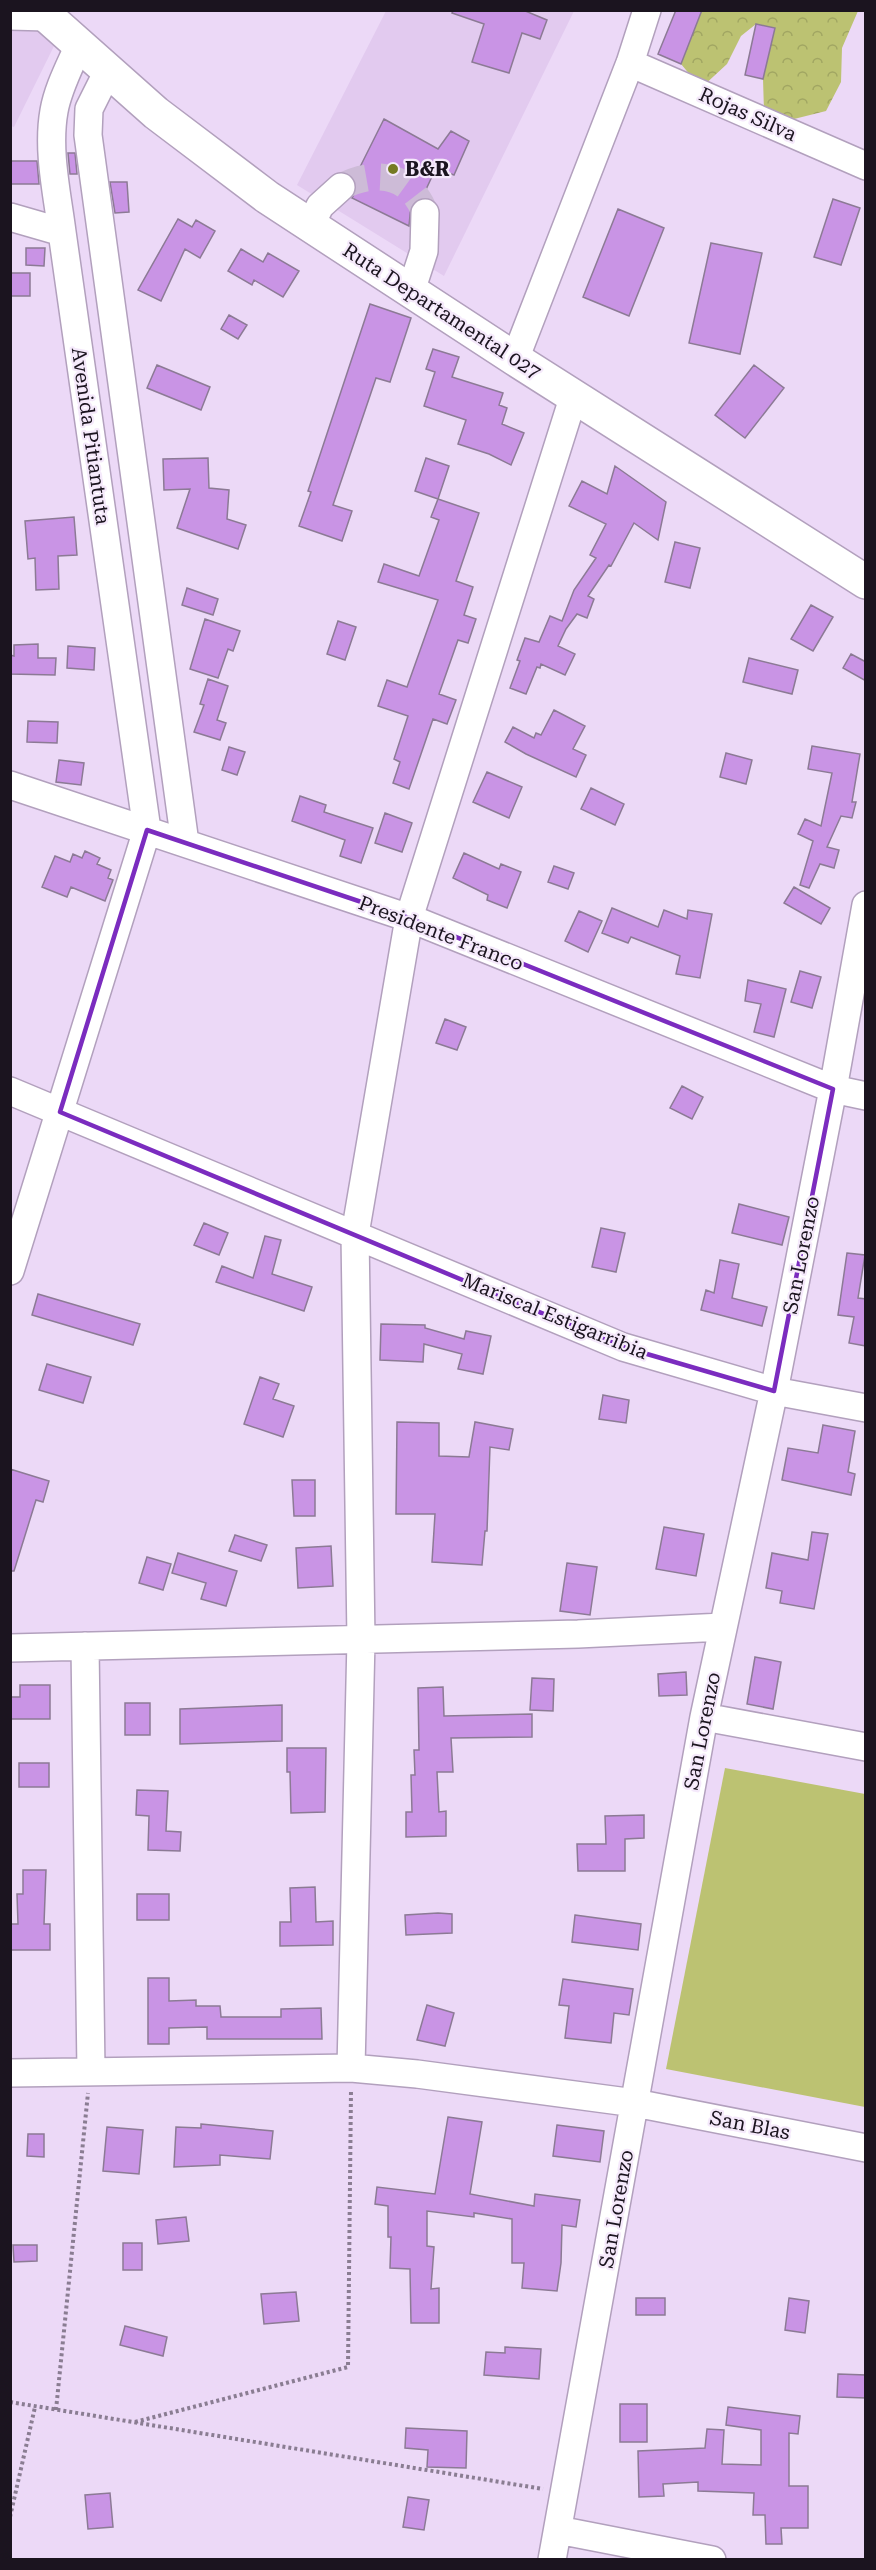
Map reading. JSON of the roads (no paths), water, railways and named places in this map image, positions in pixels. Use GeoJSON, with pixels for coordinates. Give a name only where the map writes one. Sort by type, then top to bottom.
{"type":"FeatureCollection","features":[{"type":"Feature","properties":{"kind":"main road","name":"Ruta Departamental 027"},"geometry":{"type":"LineString","coordinates":[[44,14],[156,113],[267,197],[515,360],[574,395],[866,582]]}},
{"type":"Feature","properties":{"kind":"street"},"geometry":{"type":"LineString","coordinates":[[515,360],[630,63],[647,10]]}},
{"type":"Feature","properties":{"kind":"street"},"geometry":{"type":"LineString","coordinates":[[10,16],[44,14]]}},
{"type":"Feature","properties":{"kind":"street","name":"Avenida Pitiantuta"},"geometry":{"type":"LineString","coordinates":[[80,45],[62,84],[54,111],[52,146],[62,232],[147,830]]}},
{"type":"Feature","properties":{"kind":"street","name":"Rojas Silva"},"geometry":{"type":"LineString","coordinates":[[630,63],[866,166]]}},
{"type":"Feature","properties":{"kind":"street","name":"Avenida Pitiantuta"},"geometry":{"type":"LineString","coordinates":[[108,71],[89,109],[88,135],[185,843]]}},
{"type":"Feature","properties":{"kind":"street"},"geometry":{"type":"LineString","coordinates":[[310,226],[320,206],[340,187]]}},
{"type":"Feature","properties":{"kind":"street"},"geometry":{"type":"LineString","coordinates":[[411,291],[424,251],[425,213]]}},
{"type":"Feature","properties":{"kind":"street"},"geometry":{"type":"LineString","coordinates":[[10,217],[62,232]]}},
{"type":"Feature","properties":{"kind":"street"},"geometry":{"type":"LineString","coordinates":[[351,2068],[361,1640],[355,1234],[409,918],[574,395]]}},
{"type":"Feature","properties":{"kind":"street","name":"Presidente Franco"},"geometry":{"type":"LineString","coordinates":[[10,785],[409,918],[833,1089],[866,1096]]}},
{"type":"Feature","properties":{"kind":"street"},"geometry":{"type":"LineString","coordinates":[[10,1271],[147,830]]}},
{"type":"Feature","properties":{"kind":"street","name":"San Lorenzo"},"geometry":{"type":"LineString","coordinates":[[552,2559],[704,1717],[774,1391],[866,905]]}},
{"type":"Feature","properties":{"kind":"street","name":"Mariscal Estigarribia"},"geometry":{"type":"LineString","coordinates":[[10,1091],[623,1347],[774,1391],[866,1408]]}},
{"type":"Feature","properties":{"kind":"street"},"geometry":{"type":"LineString","coordinates":[[10,1648],[578,1634],[723,1627]]}},
{"type":"Feature","properties":{"kind":"street"},"geometry":{"type":"LineString","coordinates":[[85,1646],[91,2071]]}},
{"type":"Feature","properties":{"kind":"street"},"geometry":{"type":"LineString","coordinates":[[704,1717],[866,1747]]}},
{"type":"Feature","properties":{"kind":"street","name":"San Blas"},"geometry":{"type":"LineString","coordinates":[[10,2073],[351,2068],[477,2081],[635,2103],[866,2148]]}},
{"type":"Feature","properties":{"kind":"street"},"geometry":{"type":"LineString","coordinates":[[558,2530],[712,2559]]}},
{"type":"Feature","properties":{"kind":"tunnel"},"geometry":{"type":"LineString","coordinates":[[341,187],[366,178],[391,179],[411,190],[425,213]]}},
{"type":"Feature","properties":{"kind":"place","name":"B&R"},"geometry":{"type":"Point","coordinates":[393,169]}}]}
